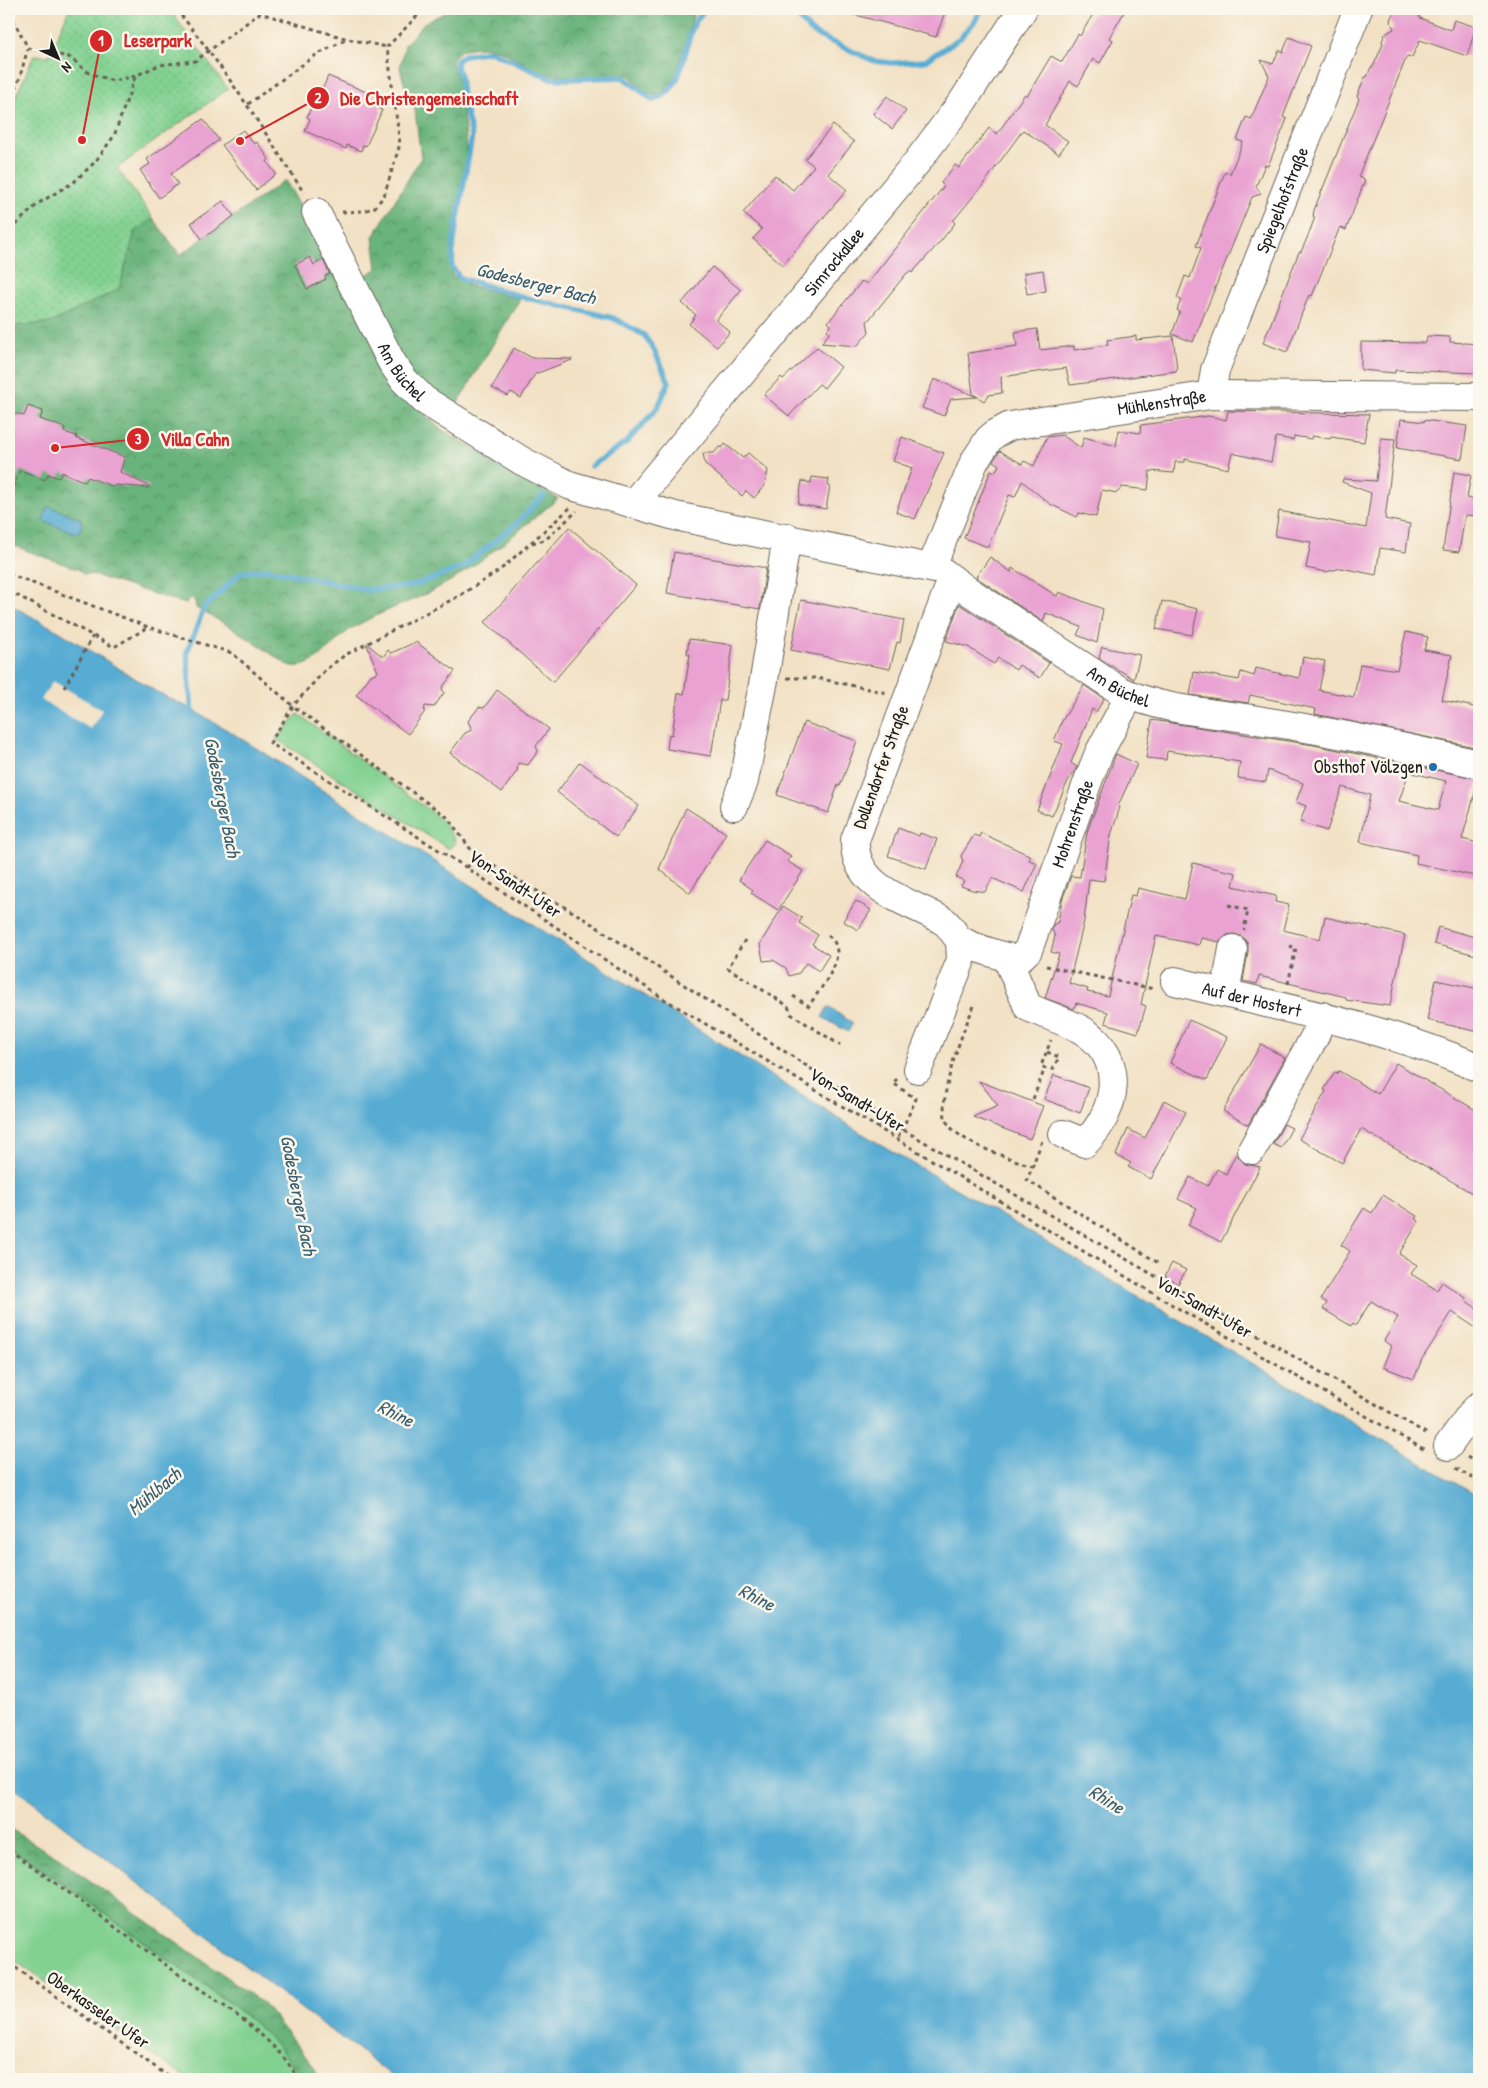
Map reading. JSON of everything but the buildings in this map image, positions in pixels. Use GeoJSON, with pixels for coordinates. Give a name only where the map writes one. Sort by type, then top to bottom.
{"type":"FeatureCollection","features":[{"type":"Feature","properties":{"kind":"street","name":"Simrockallee"},"geometry":{"type":"LineString","coordinates":[[632,504],[917,162],[963,101],[1023,9]]}},
{"type":"Feature","properties":{"kind":"street","name":"Spiegelhofstraße"},"geometry":{"type":"LineString","coordinates":[[1211,395],[1215,370],[1358,9]]}},
{"type":"Feature","properties":{"kind":"street","name":"Am Büchel"},"geometry":{"type":"LineString","coordinates":[[316,212],[392,361],[414,391],[436,408],[536,469],[569,485],[675,516],[788,537],[942,573],[1118,690],[1143,701],[1263,720],[1418,750],[1479,764]]}},
{"type":"Feature","properties":{"kind":"street","name":"Mühlenstraße"},"geometry":{"type":"LineString","coordinates":[[942,573],[974,462],[983,446],[995,434],[1010,426],[1211,395],[1479,397]]}},
{"type":"Feature","properties":{"kind":"street"},"geometry":{"type":"LineString","coordinates":[[734,806],[744,780],[764,680],[788,537]]}},
{"type":"Feature","properties":{"kind":"street","name":"Dollendorfer Straße"},"geometry":{"type":"LineString","coordinates":[[942,573],[906,698],[855,840],[856,857],[874,885],[945,922],[953,929],[960,940],[1015,956]]}},
{"type":"Feature","properties":{"kind":"street","name":"Mohrenstraße"},"geometry":{"type":"LineString","coordinates":[[1015,956],[1028,950],[1099,753],[1130,696]]}},
{"type":"Feature","properties":{"kind":"street"},"geometry":{"type":"LineString","coordinates":[[918,1069],[961,960],[960,940]]}},
{"type":"Feature","properties":{"kind":"street"},"geometry":{"type":"LineString","coordinates":[[1225,993],[1233,949]]}},
{"type":"Feature","properties":{"kind":"street"},"geometry":{"type":"LineString","coordinates":[[1015,956],[1028,1007],[1082,1030],[1097,1042],[1108,1058],[1114,1080],[1110,1105],[1098,1130],[1085,1143],[1052,1137]]}},
{"type":"Feature","properties":{"kind":"street","name":"Auf der Hostert"},"geometry":{"type":"LineString","coordinates":[[1175,981],[1322,1016],[1441,1052],[1479,1068]]}},
{"type":"Feature","properties":{"kind":"street"},"geometry":{"type":"LineString","coordinates":[[1252,1150],[1315,1036],[1322,1016]]}},
{"type":"Feature","properties":{"kind":"street"},"geometry":{"type":"LineString","coordinates":[[1445,1455],[1471,1414],[1479,1406]]}},
{"type":"Feature","properties":{"kind":"path"},"geometry":{"type":"LineString","coordinates":[[176,9],[210,51],[248,104],[316,212],[364,211],[375,207],[384,196],[400,144],[387,47]]}},
{"type":"Feature","properties":{"kind":"path"},"geometry":{"type":"LineString","coordinates":[[387,47],[424,9]]}},
{"type":"Feature","properties":{"kind":"path"},"geometry":{"type":"LineString","coordinates":[[9,12],[28,48],[19,80],[9,103]]}},
{"type":"Feature","properties":{"kind":"path"},"geometry":{"type":"LineString","coordinates":[[28,48],[69,57],[89,73],[113,81],[135,76],[159,65],[195,61],[260,13],[387,47]]}},
{"type":"Feature","properties":{"kind":"path"},"geometry":{"type":"LineString","coordinates":[[248,104],[316,55],[348,38]]}},
{"type":"Feature","properties":{"kind":"path"},"geometry":{"type":"LineString","coordinates":[[9,229],[39,203],[74,182],[95,162],[114,136],[135,76]]}},
{"type":"Feature","properties":{"kind":"path"},"geometry":{"type":"LineString","coordinates":[[532,543],[545,540],[592,492]]}},
{"type":"Feature","properties":{"kind":"path"},"geometry":{"type":"LineString","coordinates":[[294,706],[325,670],[345,655],[460,596],[500,570],[592,492]]}},
{"type":"Feature","properties":{"kind":"path","name":"Von-Sandt-Ufer"},"geometry":{"type":"LineString","coordinates":[[9,574],[148,628],[232,653],[294,706],[447,817],[475,855],[580,916],[902,1129],[1445,1455],[1479,1482]]}},
{"type":"Feature","properties":{"kind":"path"},"geometry":{"type":"LineString","coordinates":[[9,591],[114,647],[148,628]]}},
{"type":"Feature","properties":{"kind":"path"},"geometry":{"type":"LineString","coordinates":[[64,688],[93,636]]}},
{"type":"Feature","properties":{"kind":"path"},"geometry":{"type":"LineString","coordinates":[[764,680],[817,678],[858,685],[906,698]]}},
{"type":"Feature","properties":{"kind":"path","name":"Von-Sandt-Ufer"},"geometry":{"type":"LineString","coordinates":[[294,706],[270,743],[467,868],[664,999],[1176,1307],[1445,1455],[1479,1464]]}},
{"type":"Feature","properties":{"kind":"path"},"geometry":{"type":"LineString","coordinates":[[467,868],[475,855]]}},
{"type":"Feature","properties":{"kind":"path"},"geometry":{"type":"LineString","coordinates":[[793,996],[809,1006],[837,961],[838,947],[831,937],[826,934]]}},
{"type":"Feature","properties":{"kind":"path"},"geometry":{"type":"LineString","coordinates":[[745,940],[728,968],[788,1006],[791,1014],[840,1045]]}},
{"type":"Feature","properties":{"kind":"path"},"geometry":{"type":"LineString","coordinates":[[1282,1006],[1296,948],[1290,946]]}},
{"type":"Feature","properties":{"kind":"path"},"geometry":{"type":"LineString","coordinates":[[1015,956],[1032,962],[1152,990],[1175,981]]}},
{"type":"Feature","properties":{"kind":"path"},"geometry":{"type":"LineString","coordinates":[[974,1006],[960,1038],[944,1108],[946,1120],[957,1133],[974,1143],[1032,1166]]}},
{"type":"Feature","properties":{"kind":"path"},"geometry":{"type":"LineString","coordinates":[[1033,1099],[1045,1068],[1041,1066],[1059,1021]]}},
{"type":"Feature","properties":{"kind":"path"},"geometry":{"type":"LineString","coordinates":[[1047,1052],[1058,1057],[1052,1072]]}},
{"type":"Feature","properties":{"kind":"path"},"geometry":{"type":"LineString","coordinates":[[898,1140],[916,1099]]}},
{"type":"Feature","properties":{"kind":"path"},"geometry":{"type":"LineString","coordinates":[[1052,1137],[1032,1166],[1027,1180],[1160,1264]]}},
{"type":"Feature","properties":{"kind":"path"},"geometry":{"type":"LineString","coordinates":[[9,1850],[58,1883],[262,2036],[293,2068],[298,2079]]}},
{"type":"Feature","properties":{"kind":"path","name":"Oberkasseler Ufer"},"geometry":{"type":"LineString","coordinates":[[9,1963],[172,2079]]}},
{"type":"Feature","properties":{"kind":"green space"},"geometry":{"type":"Polygon","coordinates":[[[69,9],[169,9],[228,89],[117,168],[153,218],[135,231],[119,289],[50,323],[9,326],[9,113],[34,55],[49,56],[69,9]]]}},
{"type":"Feature","properties":{"kind":"green space"},"geometry":{"type":"Polygon","coordinates":[[[452,9],[699,9],[694,13],[676,77],[661,95],[656,96],[646,92],[628,75],[582,77],[555,75],[542,72],[500,51],[489,48],[476,47],[461,50],[453,58],[452,64],[459,86],[467,150],[464,179],[451,247],[452,275],[469,285],[520,299],[450,416],[412,383],[359,279],[377,269],[373,237],[421,158],[415,110],[408,98],[400,68],[405,45],[424,23],[452,9]]]}},
{"type":"Feature","properties":{"kind":"green space"},"geometry":{"type":"Polygon","coordinates":[[[285,180],[326,248],[399,391],[442,430],[541,487],[558,499],[498,548],[451,581],[354,627],[315,660],[298,666],[288,665],[231,627],[196,608],[195,601],[191,597],[186,604],[90,574],[83,574],[80,570],[9,544],[9,326],[50,323],[119,289],[135,231],[153,218],[180,255],[285,180]]]}},
{"type":"Feature","properties":{"kind":"green space"},"geometry":{"type":"Polygon","coordinates":[[[298,714],[426,808],[444,823],[456,842],[449,849],[276,739],[298,714]]]}},
{"type":"Feature","properties":{"kind":"green space"},"geometry":{"type":"Polygon","coordinates":[[[9,1828],[61,1860],[264,2004],[314,2067],[320,2079],[301,2079],[290,2061],[276,2044],[242,2013],[89,1902],[9,1847],[9,1828]]]}},
{"type":"Feature","properties":{"kind":"green space"},"geometry":{"type":"Polygon","coordinates":[[[9,1847],[89,1902],[242,2013],[276,2044],[290,2061],[301,2079],[188,2079],[9,1957],[9,1847]]]}},
{"type":"Feature","properties":{"kind":"water"},"geometry":{"type":"Polygon","coordinates":[[[48,506],[81,519],[81,529],[76,533],[43,521],[48,506]]]}},
{"type":"Feature","properties":{"kind":"water"},"geometry":{"type":"Polygon","coordinates":[[[9,604],[60,632],[157,692],[234,734],[858,1131],[1479,1497],[1479,2079],[396,2079],[355,2047],[317,2021],[9,1784],[9,604]]]}},
{"type":"Feature","properties":{"kind":"water"},"geometry":{"type":"Polygon","coordinates":[[[828,1007],[853,1023],[848,1032],[822,1017],[828,1007]]]}},
{"type":"Feature","properties":{"kind":"pier"},"geometry":{"type":"Polygon","coordinates":[[[53,681],[102,710],[91,729],[41,700],[53,681]]]}},
{"type":"Feature","properties":{"kind":"waterway","name":"Godesberger Bach"},"geometry":{"type":"LineString","coordinates":[[591,466],[627,442],[658,407],[669,382],[654,350],[644,335],[613,318],[523,297],[460,278],[452,267],[453,246],[472,136],[462,97],[460,75],[456,67],[457,60],[465,55],[490,51],[550,78],[623,77],[653,100],[663,96],[677,79],[690,35],[697,19],[705,9]]}},
{"type":"Feature","properties":{"kind":"waterway","name":"Godesberger Bach"},"geometry":{"type":"LineString","coordinates":[[790,9],[811,31],[819,36],[874,61],[892,63],[925,61],[960,38],[982,9]]}},
{"type":"Feature","properties":{"kind":"waterway","name":"Godesberger Bach"},"geometry":{"type":"LineString","coordinates":[[192,715],[187,652],[204,608],[240,573],[267,569],[368,590],[412,586],[463,567],[517,523],[544,495]]}},
{"type":"Feature","properties":{"kind":"place","name":"Leserpark"},"geometry":{"type":"Point","coordinates":[82,140]}},
{"type":"Feature","properties":{"kind":"place","name":"Die Christengemeinschaft"},"geometry":{"type":"Point","coordinates":[240,141]}},
{"type":"Feature","properties":{"kind":"place","name":"Villa Cahn"},"geometry":{"type":"Point","coordinates":[55,448]}},
{"type":"Feature","properties":{"kind":"place","name":"Obsthof Völzgen"},"geometry":{"type":"Point","coordinates":[1433,767]}},
{"type":"Feature","properties":{"kind":"water label","name":"Rhine"},"geometry":{"type":"Point","coordinates":[396,1413]}},
{"type":"Feature","properties":{"kind":"water label","name":"Mühlbach"},"geometry":{"type":"Point","coordinates":[154,1491]}},
{"type":"Feature","properties":{"kind":"water label","name":"Rhine"},"geometry":{"type":"Point","coordinates":[757,1597]}},
{"type":"Feature","properties":{"kind":"water label","name":"Rhine"},"geometry":{"type":"Point","coordinates":[1107,1799]}}]}
